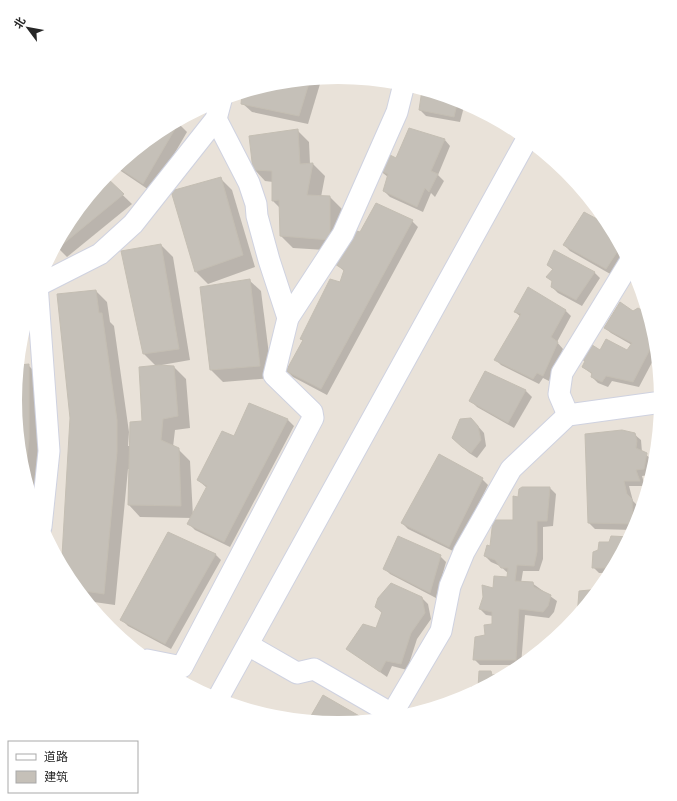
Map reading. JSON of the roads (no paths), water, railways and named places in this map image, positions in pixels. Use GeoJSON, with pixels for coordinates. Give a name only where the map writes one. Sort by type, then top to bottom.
{"type":"FeatureCollection","features":[{"type":"Feature","properties":{"kind":"street"},"geometry":{"type":"LineString","coordinates":[[161,663],[182,667],[313,418],[312,412],[274,375],[288,318],[343,234],[397,112],[402,91]]}},
{"type":"Feature","properties":{"kind":"street"},"geometry":{"type":"LineString","coordinates":[[219,109],[256,204],[257,216],[273,275],[288,318]]}},
{"type":"Feature","properties":{"kind":"street"},"geometry":{"type":"LineString","coordinates":[[45,281],[100,254],[127,229],[219,109]]}},
{"type":"Feature","properties":{"kind":"street"},"geometry":{"type":"LineString","coordinates":[[220,694],[524,144]]}},
{"type":"Feature","properties":{"kind":"street"},"geometry":{"type":"LineString","coordinates":[[568,415],[559,394],[562,373],[626,269]]}},
{"type":"Feature","properties":{"kind":"street"},"geometry":{"type":"LineString","coordinates":[[38,302],[49,451],[43,512]]}},
{"type":"Feature","properties":{"kind":"street"},"geometry":{"type":"LineString","coordinates":[[393,712],[441,631],[450,586],[461,559],[511,469],[568,415],[655,403]]}},
{"type":"Feature","properties":{"kind":"street"},"geometry":{"type":"LineString","coordinates":[[248,645],[297,673],[314,669],[386,713]]}}]}
